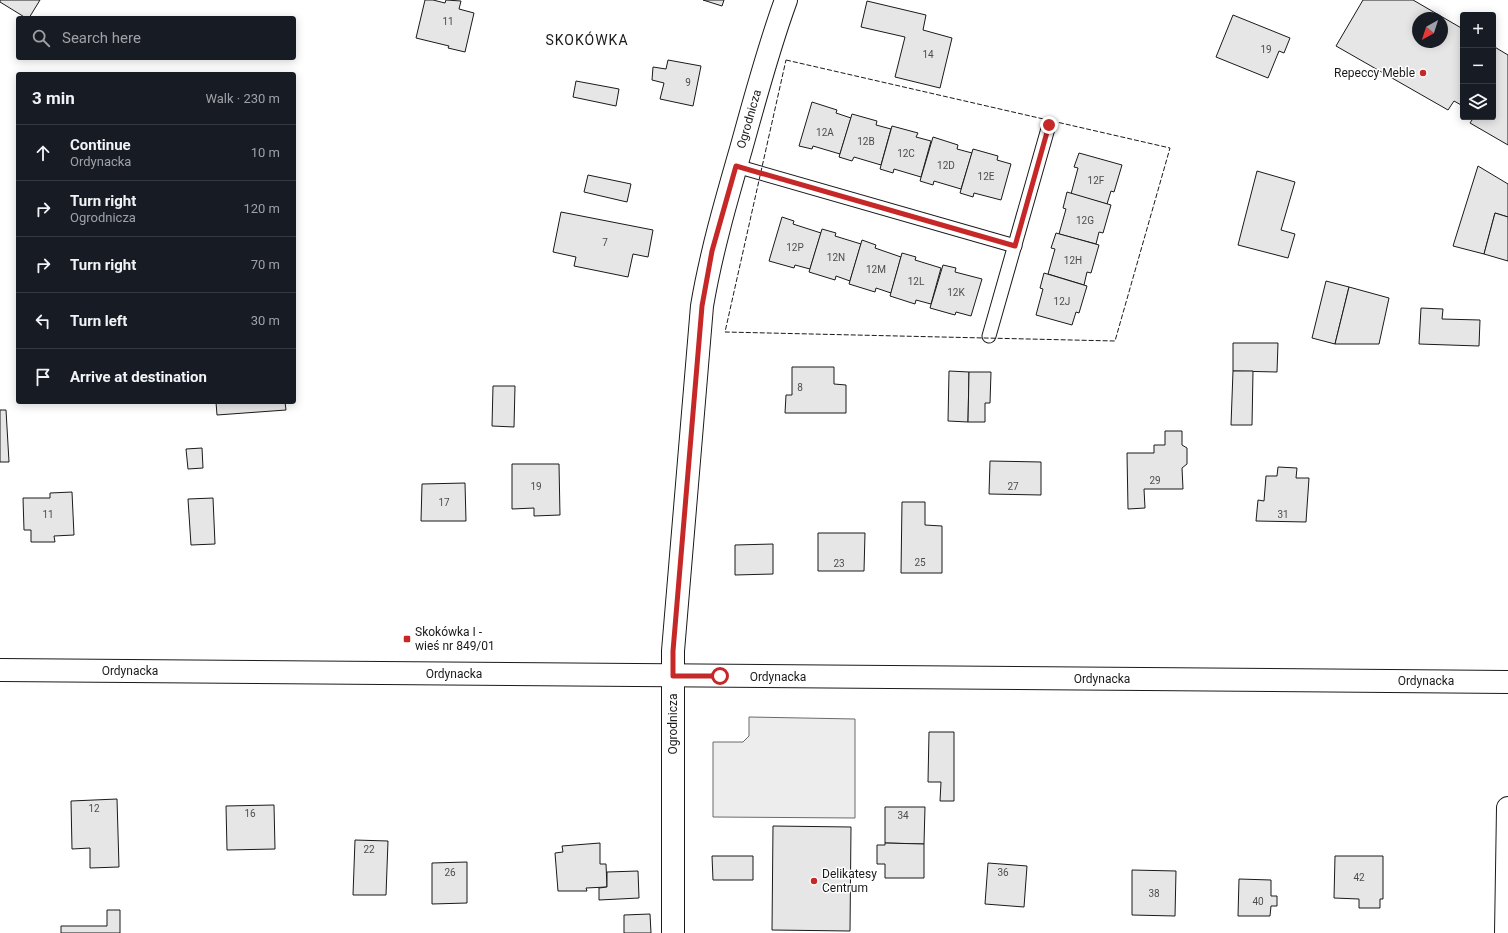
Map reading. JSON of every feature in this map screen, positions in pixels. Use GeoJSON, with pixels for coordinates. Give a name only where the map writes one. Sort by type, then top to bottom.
{"type":"FeatureCollection","features":[{"type":"Feature","properties":{"kind":"main road","name":"Ogrodnicza"},"geometry":{"type":"LineString","coordinates":[[672,933],[673,676],[675,624],[702,306],[712,251],[761,77],[786,0]]}},
{"type":"Feature","properties":{"kind":"main road","name":"Ordynacka"},"geometry":{"type":"LineString","coordinates":[[0,670],[1508,682]]}},
{"type":"Feature","properties":{"kind":"main road"},"geometry":{"type":"LineString","coordinates":[[1506,933],[1508,808]]}},
{"type":"Feature","properties":{"kind":"lane"},"geometry":{"type":"LineString","coordinates":[[989,336],[1049,125]]}},
{"type":"Feature","properties":{"kind":"lane"},"geometry":{"type":"LineString","coordinates":[[736,166],[1015,246]]}},
{"type":"Feature","properties":{"kind":"shaded area"},"geometry":{"type":"Polygon","coordinates":[[[749,717],[855,719],[855,818],[713,817],[713,742],[743,742],[749,736],[749,717]]]}},
{"type":"Feature","properties":{"kind":"building"},"geometry":{"type":"Polygon","coordinates":[[[0,0],[40,0],[30,16],[23,16],[0,2],[0,0]]]}},
{"type":"Feature","properties":{"kind":"building"},"geometry":{"type":"Polygon","coordinates":[[[425,0],[445,3],[446,0],[461,1],[459,9],[474,13],[465,52],[448,48],[449,46],[416,38],[425,0]]]}},
{"type":"Feature","properties":{"kind":"building"},"geometry":{"type":"Polygon","coordinates":[[[703,0],[724,0],[722,6],[703,0]]]}},
{"type":"Feature","properties":{"kind":"building","name":"Repeccy Meble"},"geometry":{"type":"Polygon","coordinates":[[[1363,0],[1413,0],[1434,12],[1412,12],[1412,48],[1448,48],[1448,20],[1460,27],[1460,104],[1454,101],[1448,110],[1336,46],[1363,0]]]}},
{"type":"Feature","properties":{"kind":"building"},"geometry":{"type":"Polygon","coordinates":[[[867,1],[926,15],[923,30],[952,38],[940,88],[895,77],[905,37],[861,27],[867,1]]]}},
{"type":"Feature","properties":{"kind":"building"},"geometry":{"type":"Polygon","coordinates":[[[1233,15],[1290,38],[1284,53],[1279,51],[1268,78],[1216,57],[1233,15]]]}},
{"type":"Feature","properties":{"kind":"building"},"geometry":{"type":"Polygon","coordinates":[[[1496,48],[1508,55],[1508,145],[1470,123],[1472,120],[1496,120],[1496,48]]]}},
{"type":"Feature","properties":{"kind":"building"},"geometry":{"type":"Polygon","coordinates":[[[668,60],[701,66],[693,106],[660,99],[664,83],[652,80],[653,67],[666,69],[668,60]]]}},
{"type":"Feature","properties":{"kind":"building"},"geometry":{"type":"Polygon","coordinates":[[[576,81],[619,89],[616,106],[573,97],[576,81]]]}},
{"type":"Feature","properties":{"kind":"building"},"geometry":{"type":"Polygon","coordinates":[[[812,102],[837,110],[836,113],[851,118],[840,154],[813,146],[812,149],[799,146],[812,102]]]}},
{"type":"Feature","properties":{"kind":"building"},"geometry":{"type":"Polygon","coordinates":[[[852,114],[877,121],[876,125],[891,129],[881,165],[854,157],[852,161],[839,157],[852,114]]]}},
{"type":"Feature","properties":{"kind":"building"},"geometry":{"type":"Polygon","coordinates":[[[892,126],[918,133],[916,137],[931,141],[921,177],[894,169],[893,173],[880,169],[892,126]]]}},
{"type":"Feature","properties":{"kind":"building"},"geometry":{"type":"Polygon","coordinates":[[[933,137],[958,145],[957,149],[972,153],[961,189],[934,181],[933,185],[920,181],[933,137]]]}},
{"type":"Feature","properties":{"kind":"building"},"geometry":{"type":"Polygon","coordinates":[[[973,149],[998,156],[997,160],[1011,164],[1001,200],[974,193],[973,197],[960,193],[973,149]]]}},
{"type":"Feature","properties":{"kind":"building"},"geometry":{"type":"Polygon","coordinates":[[[1079,153],[1122,165],[1114,192],[1111,191],[1107,204],[1071,194],[1078,168],[1074,167],[1079,153]]]}},
{"type":"Feature","properties":{"kind":"building"},"geometry":{"type":"Polygon","coordinates":[[[1478,166],[1508,184],[1508,217],[1495,213],[1484,254],[1453,246],[1478,166]]]}},
{"type":"Feature","properties":{"kind":"building"},"geometry":{"type":"Polygon","coordinates":[[[1257,171],[1295,182],[1281,230],[1295,234],[1288,258],[1238,245],[1257,171]]]}},
{"type":"Feature","properties":{"kind":"building"},"geometry":{"type":"Polygon","coordinates":[[[588,175],[631,184],[627,202],[584,192],[588,175]]]}},
{"type":"Feature","properties":{"kind":"building"},"geometry":{"type":"Polygon","coordinates":[[[1067,192],[1111,205],[1103,233],[1099,232],[1096,244],[1059,234],[1066,209],[1063,208],[1067,192]]]}},
{"type":"Feature","properties":{"kind":"building"},"geometry":{"type":"Polygon","coordinates":[[[561,212],[653,230],[648,257],[633,254],[628,277],[574,266],[576,257],[553,252],[561,212]]]}},
{"type":"Feature","properties":{"kind":"building"},"geometry":{"type":"Polygon","coordinates":[[[1495,213],[1508,217],[1508,261],[1484,254],[1495,213]]]}},
{"type":"Feature","properties":{"kind":"building"},"geometry":{"type":"Polygon","coordinates":[[[782,217],[794,221],[793,224],[821,233],[810,269],[795,265],[794,268],[769,261],[782,217]]]}},
{"type":"Feature","properties":{"kind":"building"},"geometry":{"type":"Polygon","coordinates":[[[822,229],[836,233],[835,236],[861,244],[850,281],[836,276],[835,280],[809,272],[822,229]]]}},
{"type":"Feature","properties":{"kind":"building"},"geometry":{"type":"Polygon","coordinates":[[[1056,233],[1099,245],[1091,273],[1087,272],[1084,285],[1048,274],[1055,249],[1051,248],[1056,233]]]}},
{"type":"Feature","properties":{"kind":"building"},"geometry":{"type":"Polygon","coordinates":[[[862,240],[876,245],[875,248],[901,257],[891,293],[876,288],[875,292],[849,284],[862,240]]]}},
{"type":"Feature","properties":{"kind":"building"},"geometry":{"type":"Polygon","coordinates":[[[902,253],[916,257],[915,260],[941,268],[931,304],[916,300],[915,304],[890,296],[902,253]]]}},
{"type":"Feature","properties":{"kind":"building"},"geometry":{"type":"Polygon","coordinates":[[[943,265],[956,268],[955,272],[982,279],[971,316],[956,312],[955,315],[930,308],[943,265]]]}},
{"type":"Feature","properties":{"kind":"building"},"geometry":{"type":"Polygon","coordinates":[[[1044,273],[1087,286],[1079,313],[1076,312],[1072,325],[1036,315],[1043,289],[1040,288],[1044,273]]]}},
{"type":"Feature","properties":{"kind":"building"},"geometry":{"type":"Polygon","coordinates":[[[1326,281],[1349,287],[1335,344],[1312,338],[1326,281]]]}},
{"type":"Feature","properties":{"kind":"building"},"geometry":{"type":"Polygon","coordinates":[[[1349,287],[1389,298],[1379,344],[1335,344],[1349,287]]]}},
{"type":"Feature","properties":{"kind":"building"},"geometry":{"type":"Polygon","coordinates":[[[1421,308],[1443,309],[1442,319],[1480,320],[1479,346],[1419,344],[1421,308]]]}},
{"type":"Feature","properties":{"kind":"building"},"geometry":{"type":"Polygon","coordinates":[[[1233,343],[1278,343],[1277,372],[1233,371],[1233,343]]]}},
{"type":"Feature","properties":{"kind":"building"},"geometry":{"type":"Polygon","coordinates":[[[792,367],[834,367],[834,384],[846,385],[846,413],[785,413],[786,395],[792,395],[792,367]]]}},
{"type":"Feature","properties":{"kind":"building"},"geometry":{"type":"Polygon","coordinates":[[[949,371],[969,372],[968,422],[948,421],[949,371]]]}},
{"type":"Feature","properties":{"kind":"building"},"geometry":{"type":"Polygon","coordinates":[[[1233,371],[1253,371],[1252,425],[1231,425],[1233,371]]]}},
{"type":"Feature","properties":{"kind":"building"},"geometry":{"type":"Polygon","coordinates":[[[969,372],[991,372],[990,403],[985,403],[985,422],[968,422],[969,372]]]}},
{"type":"Feature","properties":{"kind":"building"},"geometry":{"type":"Polygon","coordinates":[[[493,386],[515,386],[514,427],[492,426],[493,386]]]}},
{"type":"Feature","properties":{"kind":"building"},"geometry":{"type":"Polygon","coordinates":[[[216,404],[285,404],[286,410],[217,415],[216,404]]]}},
{"type":"Feature","properties":{"kind":"building"},"geometry":{"type":"Polygon","coordinates":[[[0,410],[6,410],[9,462],[0,462],[0,410]]]}},
{"type":"Feature","properties":{"kind":"building"},"geometry":{"type":"Polygon","coordinates":[[[1165,431],[1182,431],[1182,445],[1187,448],[1187,464],[1182,468],[1183,489],[1144,489],[1145,508],[1128,509],[1127,453],[1154,453],[1154,445],[1165,445],[1165,431]]]}},
{"type":"Feature","properties":{"kind":"building"},"geometry":{"type":"Polygon","coordinates":[[[202,448],[203,468],[188,469],[186,449],[202,448]]]}},
{"type":"Feature","properties":{"kind":"building"},"geometry":{"type":"Polygon","coordinates":[[[990,461],[1041,462],[1041,495],[989,494],[990,461]]]}},
{"type":"Feature","properties":{"kind":"building"},"geometry":{"type":"Polygon","coordinates":[[[512,464],[559,464],[560,515],[534,516],[534,508],[512,509],[512,464]]]}},
{"type":"Feature","properties":{"kind":"building"},"geometry":{"type":"Polygon","coordinates":[[[1278,467],[1297,468],[1296,478],[1309,478],[1306,522],[1256,521],[1258,500],[1264,501],[1266,476],[1277,476],[1278,467]]]}},
{"type":"Feature","properties":{"kind":"building"},"geometry":{"type":"Polygon","coordinates":[[[465,483],[466,521],[421,521],[422,484],[465,483]]]}},
{"type":"Feature","properties":{"kind":"building"},"geometry":{"type":"Polygon","coordinates":[[[72,492],[74,535],[54,536],[55,542],[31,542],[31,530],[24,530],[23,498],[50,498],[50,493],[72,492]]]}},
{"type":"Feature","properties":{"kind":"building"},"geometry":{"type":"Polygon","coordinates":[[[213,498],[215,544],[191,545],[188,499],[213,498]]]}},
{"type":"Feature","properties":{"kind":"building"},"geometry":{"type":"Polygon","coordinates":[[[902,502],[925,502],[925,525],[942,526],[942,573],[901,573],[902,502]]]}},
{"type":"Feature","properties":{"kind":"building"},"geometry":{"type":"Polygon","coordinates":[[[818,533],[865,533],[864,571],[818,571],[818,533]]]}},
{"type":"Feature","properties":{"kind":"building"},"geometry":{"type":"Polygon","coordinates":[[[773,544],[773,574],[735,575],[735,545],[773,544]]]}},
{"type":"Feature","properties":{"kind":"building"},"geometry":{"type":"Polygon","coordinates":[[[929,732],[954,732],[954,801],[940,801],[941,782],[928,782],[929,732]]]}},
{"type":"Feature","properties":{"kind":"building"},"geometry":{"type":"Polygon","coordinates":[[[117,799],[119,867],[90,868],[90,848],[72,849],[71,801],[117,799]]]}},
{"type":"Feature","properties":{"kind":"building"},"geometry":{"type":"Polygon","coordinates":[[[274,805],[275,849],[227,850],[226,806],[274,805]]]}},
{"type":"Feature","properties":{"kind":"building"},"geometry":{"type":"Polygon","coordinates":[[[885,807],[925,807],[924,844],[885,843],[885,807]]]}},
{"type":"Feature","properties":{"kind":"building"},"geometry":{"type":"Polygon","coordinates":[[[773,826],[851,827],[850,931],[772,930],[773,826]]]}},
{"type":"Feature","properties":{"kind":"building"},"geometry":{"type":"Polygon","coordinates":[[[355,840],[388,841],[386,895],[353,895],[355,840]]]}},
{"type":"Feature","properties":{"kind":"building"},"geometry":{"type":"Polygon","coordinates":[[[600,843],[600,864],[606,864],[607,887],[586,888],[587,891],[558,891],[555,853],[563,852],[562,846],[600,843]]]}},
{"type":"Feature","properties":{"kind":"building"},"geometry":{"type":"Polygon","coordinates":[[[885,843],[924,844],[924,878],[885,878],[885,864],[877,864],[877,845],[885,845],[885,843]]]}},
{"type":"Feature","properties":{"kind":"building"},"geometry":{"type":"Polygon","coordinates":[[[712,856],[753,856],[753,880],[713,880],[712,856]]]}},
{"type":"Feature","properties":{"kind":"building"},"geometry":{"type":"Polygon","coordinates":[[[1335,856],[1383,856],[1383,899],[1380,899],[1380,908],[1359,908],[1359,899],[1334,898],[1335,856]]]}},
{"type":"Feature","properties":{"kind":"building"},"geometry":{"type":"Polygon","coordinates":[[[467,862],[467,903],[432,904],[432,863],[467,862]]]}},
{"type":"Feature","properties":{"kind":"building"},"geometry":{"type":"Polygon","coordinates":[[[988,863],[1027,866],[1024,907],[985,904],[988,863]]]}},
{"type":"Feature","properties":{"kind":"building"},"geometry":{"type":"Polygon","coordinates":[[[1132,870],[1176,871],[1175,916],[1132,915],[1132,870]]]}},
{"type":"Feature","properties":{"kind":"building"},"geometry":{"type":"Polygon","coordinates":[[[638,871],[639,898],[599,900],[599,888],[607,887],[607,872],[638,871]]]}},
{"type":"Feature","properties":{"kind":"building"},"geometry":{"type":"Polygon","coordinates":[[[1239,879],[1271,880],[1271,896],[1277,896],[1277,906],[1271,906],[1270,916],[1238,916],[1239,879]]]}},
{"type":"Feature","properties":{"kind":"building"},"geometry":{"type":"Polygon","coordinates":[[[107,910],[120,910],[120,933],[61,933],[61,926],[107,926],[107,910]]]}},
{"type":"Feature","properties":{"kind":"building"},"geometry":{"type":"Polygon","coordinates":[[[650,914],[651,933],[624,933],[624,915],[650,914]]]}},
{"type":"Feature","properties":{"kind":"fence"},"geometry":{"type":"LineString","coordinates":[[786,60],[1170,148],[1115,341],[725,332],[786,60]]}},
{"type":"Feature","properties":{"kind":"place","name":"Repeccy Meble"},"geometry":{"type":"Point","coordinates":[1423,73]}},
{"type":"Feature","properties":{"kind":"place","name":"Skokówka I - wieś nr 849/01"},"geometry":{"type":"Point","coordinates":[407,639]}},
{"type":"Feature","properties":{"kind":"place","name":"Delikatesy Centrum"},"geometry":{"type":"Point","coordinates":[814,881]}},
{"type":"Feature","properties":{"kind":"district","name":"SKOKÓWKA"},"geometry":{"type":"Point","coordinates":[587,40]}},
{"type":"Feature","properties":{"kind":"route"},"geometry":{"type":"LineString","coordinates":[[720,676],[673,676],[673,651],[702,306],[712,251],[736,166],[1015,246],[1049,125]]}}]}
